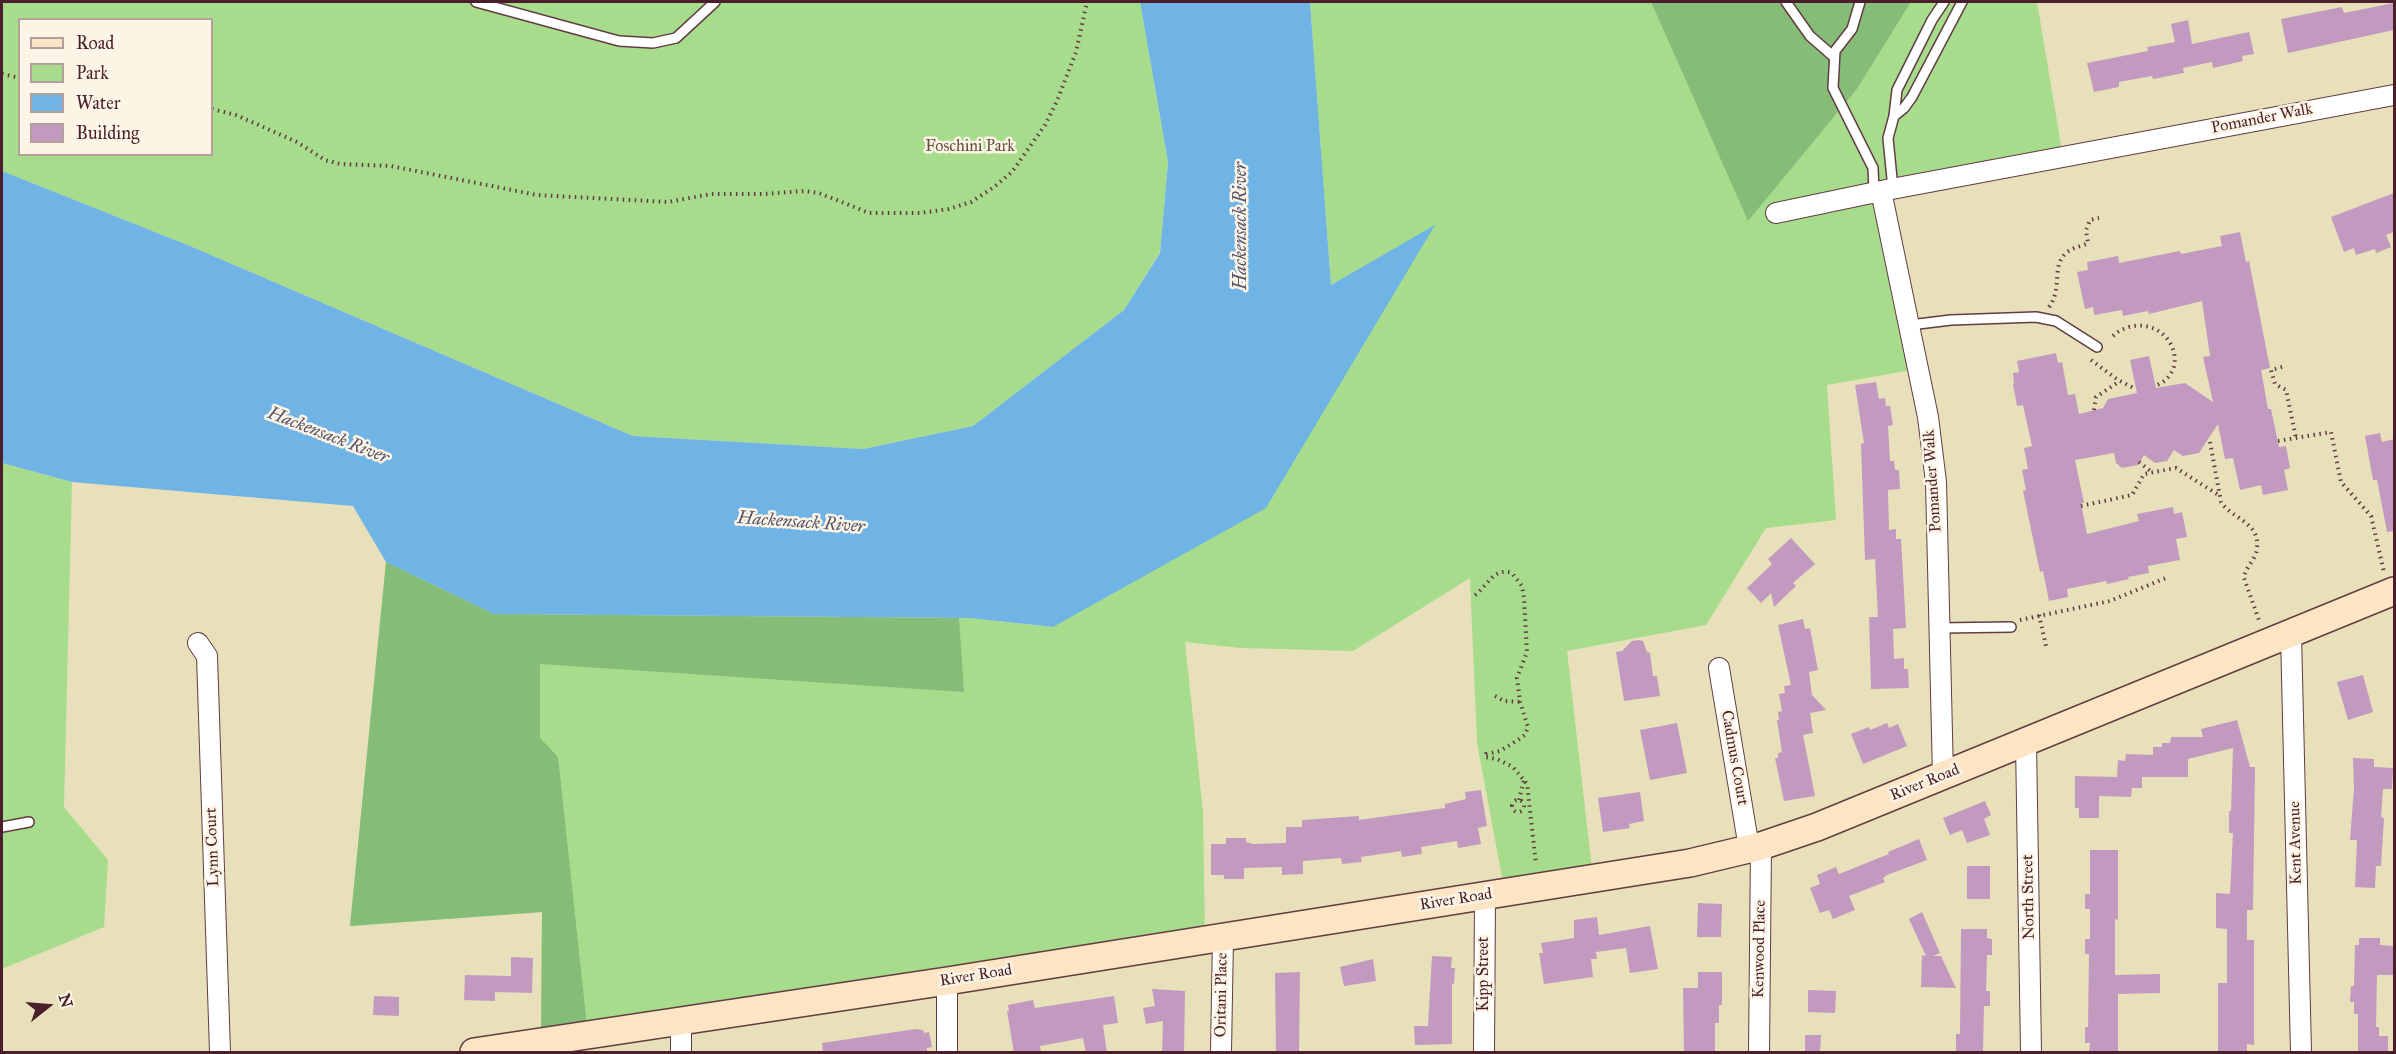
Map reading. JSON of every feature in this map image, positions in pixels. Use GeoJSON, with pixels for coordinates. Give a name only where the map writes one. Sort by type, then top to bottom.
{"type":"FeatureCollection","features":[{"type":"Feature","properties":{"kind":"main road","name":"River Road"},"geometry":{"type":"LineString","coordinates":[[474,1053],[1485,896],[1690,862],[1755,847],[1817,827],[2392,592]]}},
{"type":"Feature","properties":{"kind":"street","name":"Pomander Walk"},"geometry":{"type":"LineString","coordinates":[[1776,213],[2394,95]]}},
{"type":"Feature","properties":{"kind":"street","name":"Pomander Walk"},"geometry":{"type":"LineString","coordinates":[[1883,191],[1928,417],[1936,482],[1943,776]]}},
{"type":"Feature","properties":{"kind":"street","name":"Kent Avenue"},"geometry":{"type":"LineString","coordinates":[[2280,638],[2301,1053]]}},
{"type":"Feature","properties":{"kind":"street","name":"Lynn Court"},"geometry":{"type":"LineString","coordinates":[[198,643],[207,656],[220,1053]]}},
{"type":"Feature","properties":{"kind":"street","name":"Cadmus Court"},"geometry":{"type":"LineString","coordinates":[[1719,668],[1755,847]]}},
{"type":"Feature","properties":{"kind":"street","name":"North Street"},"geometry":{"type":"LineString","coordinates":[[2026,742],[2031,1053]]}},
{"type":"Feature","properties":{"kind":"street","name":"Kenwood Place"},"geometry":{"type":"LineString","coordinates":[[1755,847],[1759,1053]]}},
{"type":"Feature","properties":{"kind":"street","name":"Kipp Street"},"geometry":{"type":"LineString","coordinates":[[1484,1053],[1485,896]]}},
{"type":"Feature","properties":{"kind":"street","name":"Oritani Place"},"geometry":{"type":"LineString","coordinates":[[1221,1053],[1223,938]]}},
{"type":"Feature","properties":{"kind":"street"},"geometry":{"type":"LineString","coordinates":[[947,981],[947,1053]]}},
{"type":"Feature","properties":{"kind":"street"},"geometry":{"type":"LineString","coordinates":[[681,1021],[681,1053]]}},
{"type":"Feature","properties":{"kind":"lane"},"geometry":{"type":"LineString","coordinates":[[476,2],[619,41],[653,43],[676,38],[716,2]]}},
{"type":"Feature","properties":{"kind":"lane"},"geometry":{"type":"LineString","coordinates":[[1786,2],[1810,36],[1834,57]]}},
{"type":"Feature","properties":{"kind":"lane"},"geometry":{"type":"LineString","coordinates":[[1860,2],[1852,28],[1835,51],[1833,88],[1883,191]]}},
{"type":"Feature","properties":{"kind":"lane"},"geometry":{"type":"LineString","coordinates":[[1883,191],[1888,138],[1900,80],[1944,2]]}},
{"type":"Feature","properties":{"kind":"lane"},"geometry":{"type":"LineString","coordinates":[[1894,116],[1912,97],[1962,2]]}},
{"type":"Feature","properties":{"kind":"lane"},"geometry":{"type":"LineString","coordinates":[[1910,325],[1951,320],[2039,317],[2056,321],[2097,347]]}},
{"type":"Feature","properties":{"kind":"lane"},"geometry":{"type":"LineString","coordinates":[[1939,628],[2010,624]]}},
{"type":"Feature","properties":{"kind":"lane"},"geometry":{"type":"LineString","coordinates":[[2,827],[28,822]]}},
{"type":"Feature","properties":{"kind":"path"},"geometry":{"type":"LineString","coordinates":[[213,109],[236,115],[297,142],[325,160],[340,164],[391,166],[537,195],[668,202],[711,194],[804,191],[819,193],[869,213],[920,213],[949,209],[971,202],[1012,172],[1046,125],[1057,102],[1076,52],[1087,2]]}},
{"type":"Feature","properties":{"kind":"path"},"geometry":{"type":"LineString","coordinates":[[2,74],[18,78]]}},
{"type":"Feature","properties":{"kind":"path"},"geometry":{"type":"LineString","coordinates":[[2039,317],[2053,301],[2057,292],[2060,262],[2069,251],[2088,243],[2086,230],[2090,220],[2099,218]]}},
{"type":"Feature","properties":{"kind":"path"},"geometry":{"type":"LineString","coordinates":[[2113,336],[2125,329],[2145,325],[2158,329],[2168,339],[2174,351],[2174,366],[2163,381],[2155,386]]}},
{"type":"Feature","properties":{"kind":"path"},"geometry":{"type":"LineString","coordinates":[[2082,354],[2120,381],[2136,389]]}},
{"type":"Feature","properties":{"kind":"path"},"geometry":{"type":"LineString","coordinates":[[2283,367],[2271,370],[2275,384],[2286,390],[2296,438]]}},
{"type":"Feature","properties":{"kind":"path"},"geometry":{"type":"LineString","coordinates":[[2094,410],[2096,397],[2120,381]]}},
{"type":"Feature","properties":{"kind":"path"},"geometry":{"type":"LineString","coordinates":[[2278,441],[2331,432],[2341,482],[2371,516],[2392,592]]}},
{"type":"Feature","properties":{"kind":"path"},"geometry":{"type":"LineString","coordinates":[[2210,442],[2220,496],[2226,509],[2246,521],[2256,538],[2257,551],[2245,572],[2244,582],[2280,638]]}},
{"type":"Feature","properties":{"kind":"path"},"geometry":{"type":"LineString","coordinates":[[2139,462],[2153,473]]}},
{"type":"Feature","properties":{"kind":"path"},"geometry":{"type":"LineString","coordinates":[[2082,506],[2132,495],[2144,474],[2176,468],[2220,496]]}},
{"type":"Feature","properties":{"kind":"path"},"geometry":{"type":"LineString","coordinates":[[1475,595],[1492,576],[1499,572],[1512,573],[1522,586],[1527,652],[1517,678],[1527,732],[1500,751],[1486,754],[1485,757],[1508,764],[1518,771],[1529,789],[1538,887]]}},
{"type":"Feature","properties":{"kind":"path"},"geometry":{"type":"LineString","coordinates":[[2010,624],[2039,615],[2110,601],[2166,578]]}},
{"type":"Feature","properties":{"kind":"path"},"geometry":{"type":"LineString","coordinates":[[2039,615],[2046,646]]}},
{"type":"Feature","properties":{"kind":"path"},"geometry":{"type":"LineString","coordinates":[[1495,696],[1504,701],[1520,702]]}},
{"type":"Feature","properties":{"kind":"path"},"geometry":{"type":"LineString","coordinates":[[1524,780],[1520,800],[1524,808]]}},
{"type":"Feature","properties":{"kind":"path"},"geometry":{"type":"LineString","coordinates":[[1520,800],[1512,803],[1513,810],[1519,812],[1524,808],[1530,809]]}},
{"type":"Feature","properties":{"kind":"green space","name":"Foschini Park"},"geometry":{"type":"Polygon","coordinates":[[[2,2],[1140,2],[1168,162],[1160,252],[1124,310],[973,426],[863,449],[633,436],[190,246],[2,171],[2,2]]]}},
{"type":"Feature","properties":{"kind":"green space"},"geometry":{"type":"Polygon","coordinates":[[[1310,2],[1651,2],[1748,220],[1857,89],[1911,2],[2037,2],[2063,157],[1881,191],[1918,369],[1827,385],[1836,520],[1766,528],[1706,625],[1567,651],[1593,878],[1505,893],[1477,743],[1470,578],[1353,651],[1241,648],[1185,642],[1203,812],[1205,940],[541,1042],[542,912],[350,926],[386,562],[494,614],[970,618],[1053,627],[1434,227],[1331,285],[1310,2]]]}},
{"type":"Feature","properties":{"kind":"green space"},"geometry":{"type":"Polygon","coordinates":[[[1651,2],[1911,2],[1857,89],[1748,221],[1651,2]]]}},
{"type":"Feature","properties":{"kind":"green space"},"geometry":{"type":"Polygon","coordinates":[[[2,463],[72,482],[64,807],[108,860],[104,927],[2,969],[2,463]]]}},
{"type":"Feature","properties":{"kind":"green space"},"geometry":{"type":"Polygon","coordinates":[[[386,562],[494,614],[959,618],[964,692],[540,664],[540,738],[558,757],[588,1035],[541,1042],[542,912],[350,926],[386,562]]]}},
{"type":"Feature","properties":{"kind":"water","name":"Hackensack River"},"geometry":{"type":"Polygon","coordinates":[[[1140,2],[1310,2],[1331,285],[1435,225],[1266,508],[1053,627],[970,618],[494,614],[386,562],[353,506],[72,482],[2,463],[2,171],[190,246],[633,436],[863,449],[973,426],[1124,310],[1160,253],[1168,162],[1140,2]]]}},
{"type":"Feature","properties":{"kind":"building"},"geometry":{"type":"Polygon","coordinates":[[[2394,3],[2394,30],[2288,53],[2281,19],[2342,7],[2344,13],[2394,3]]]}},
{"type":"Feature","properties":{"kind":"building"},"geometry":{"type":"Polygon","coordinates":[[[2188,20],[2192,44],[2249,32],[2254,54],[2242,56],[2243,61],[2213,68],[2212,62],[2183,68],[2184,73],[2119,82],[2119,87],[2094,92],[2087,63],[2148,51],[2147,47],[2175,42],[2171,24],[2188,20]]]}},
{"type":"Feature","properties":{"kind":"building"},"geometry":{"type":"Polygon","coordinates":[[[2394,193],[2394,232],[2386,235],[2391,247],[2376,253],[2375,249],[2356,255],[2354,248],[2344,252],[2331,217],[2394,193]]]}},
{"type":"Feature","properties":{"kind":"building"},"geometry":{"type":"Polygon","coordinates":[[[2240,232],[2246,262],[2249,261],[2270,368],[2261,370],[2268,409],[2271,409],[2279,447],[2286,446],[2290,468],[2284,470],[2288,490],[2263,495],[2261,485],[2240,490],[2233,458],[2225,459],[2218,424],[2199,453],[2183,456],[2174,450],[2167,461],[2155,463],[2144,455],[2138,465],[2122,468],[2116,463],[2114,453],[2075,460],[2084,503],[2081,503],[2087,534],[2139,521],[2137,514],[2173,507],[2174,514],[2182,512],[2187,537],[2176,539],[2180,560],[2148,566],[2149,573],[2128,577],[2129,579],[2067,589],[2068,597],[2049,601],[2043,571],[2040,572],[2023,491],[2026,490],[2022,470],[2028,469],[2024,448],[2032,446],[2023,405],[2017,406],[2013,384],[2013,373],[2019,372],[2017,361],[2056,353],[2058,363],[2062,362],[2068,395],[2075,394],[2079,414],[2103,408],[2108,399],[2137,393],[2130,360],[2149,356],[2156,388],[2185,383],[2213,402],[2203,357],[2210,356],[2202,301],[2149,314],[2148,311],[2123,316],[2122,310],[2094,315],[2093,307],[2085,309],[2077,272],[2088,270],[2087,262],[2118,256],[2119,263],[2180,251],[2181,254],[2222,246],[2220,236],[2240,232]]]}},
{"type":"Feature","properties":{"kind":"building"},"geometry":{"type":"Polygon","coordinates":[[[1876,382],[1879,399],[1885,398],[1886,406],[1890,406],[1893,425],[1888,426],[1890,461],[1894,461],[1895,470],[1899,470],[1900,489],[1888,490],[1889,530],[1896,529],[1896,539],[1901,539],[1906,628],[1893,629],[1894,659],[1904,658],[1904,669],[1908,669],[1909,688],[1871,689],[1869,617],[1878,617],[1875,559],[1865,560],[1861,444],[1864,443],[1855,385],[1876,382]]]}},
{"type":"Feature","properties":{"kind":"building"},"geometry":{"type":"Polygon","coordinates":[[[2380,433],[2382,442],[2394,439],[2394,531],[2387,532],[2377,480],[2373,480],[2365,436],[2380,433]]]}},
{"type":"Feature","properties":{"kind":"building"},"geometry":{"type":"Polygon","coordinates":[[[1791,538],[1815,564],[1793,583],[1796,586],[1774,607],[1771,593],[1761,603],[1747,588],[1772,564],[1768,559],[1791,538]]]}},
{"type":"Feature","properties":{"kind":"building"},"geometry":{"type":"Polygon","coordinates":[[[1803,619],[1805,629],[1810,628],[1818,670],[1809,672],[1812,695],[1826,710],[1810,713],[1813,733],[1803,735],[1815,796],[1784,801],[1775,758],[1778,758],[1778,753],[1782,752],[1777,720],[1779,720],[1778,712],[1782,711],[1779,694],[1785,693],[1784,686],[1791,685],[1778,625],[1803,619]]]}},
{"type":"Feature","properties":{"kind":"building"},"geometry":{"type":"Polygon","coordinates":[[[1632,641],[1643,641],[1647,652],[1650,653],[1653,676],[1657,676],[1660,696],[1624,701],[1616,652],[1622,651],[1632,641]]]}},
{"type":"Feature","properties":{"kind":"building"},"geometry":{"type":"Polygon","coordinates":[[[2363,675],[2373,712],[2348,720],[2337,682],[2363,675]]]}},
{"type":"Feature","properties":{"kind":"building"},"geometry":{"type":"Polygon","coordinates":[[[2237,720],[2250,767],[2255,767],[2253,910],[2247,910],[2247,940],[2254,940],[2254,1045],[2247,1044],[2247,1053],[2218,1053],[2218,983],[2227,983],[2227,929],[2216,928],[2216,893],[2230,894],[2233,833],[2229,833],[2229,811],[2231,811],[2233,748],[2188,759],[2188,777],[2142,777],[2142,788],[2132,788],[2131,797],[2099,796],[2099,818],[2079,818],[2079,808],[2075,808],[2075,776],[2117,777],[2118,760],[2125,761],[2126,754],[2153,755],[2153,747],[2162,747],[2162,743],[2170,743],[2171,737],[2203,737],[2201,729],[2237,720]]]}},
{"type":"Feature","properties":{"kind":"building"},"geometry":{"type":"Polygon","coordinates":[[[1677,723],[1687,773],[1650,780],[1640,730],[1677,723]]]}},
{"type":"Feature","properties":{"kind":"building"},"geometry":{"type":"Polygon","coordinates":[[[1887,723],[1889,728],[1898,724],[1907,746],[1863,764],[1851,734],[1887,723]]]}},
{"type":"Feature","properties":{"kind":"building"},"geometry":{"type":"Polygon","coordinates":[[[2353,758],[2374,759],[2374,767],[2393,768],[2392,789],[2383,789],[2381,866],[2376,866],[2375,888],[2355,887],[2357,840],[2350,840],[2354,788],[2353,758]]]}},
{"type":"Feature","properties":{"kind":"building"},"geometry":{"type":"Polygon","coordinates":[[[1481,790],[1487,826],[1478,828],[1481,844],[1458,848],[1457,841],[1421,847],[1422,854],[1402,857],[1401,851],[1361,857],[1362,862],[1342,864],[1341,858],[1303,861],[1303,874],[1282,875],[1282,867],[1244,868],[1244,879],[1224,879],[1224,875],[1211,875],[1211,844],[1226,844],[1226,838],[1246,838],[1246,842],[1253,844],[1286,843],[1286,827],[1302,827],[1302,820],[1359,816],[1359,820],[1445,808],[1445,804],[1466,799],[1465,792],[1481,790]]]}},
{"type":"Feature","properties":{"kind":"building"},"geometry":{"type":"Polygon","coordinates":[[[1640,792],[1644,821],[1629,824],[1630,828],[1603,832],[1598,798],[1640,792]]]}},
{"type":"Feature","properties":{"kind":"building"},"geometry":{"type":"Polygon","coordinates":[[[1985,801],[1991,815],[1984,819],[1990,835],[1967,843],[1962,830],[1950,835],[1943,818],[1985,801]]]}},
{"type":"Feature","properties":{"kind":"building"},"geometry":{"type":"Polygon","coordinates":[[[1919,839],[1927,860],[1887,875],[1883,878],[1885,882],[1849,896],[1855,910],[1833,919],[1829,910],[1820,913],[1810,888],[1820,884],[1817,875],[1836,867],[1839,874],[1919,839]]]}},
{"type":"Feature","properties":{"kind":"building"},"geometry":{"type":"Polygon","coordinates":[[[2090,850],[2118,850],[2115,975],[2160,974],[2160,993],[2118,994],[2118,1053],[2089,1052],[2090,1043],[2085,1043],[2085,1027],[2088,1027],[2089,954],[2085,954],[2085,939],[2090,939],[2090,909],[2085,909],[2085,894],[2090,894],[2090,850]]]}},
{"type":"Feature","properties":{"kind":"building"},"geometry":{"type":"Polygon","coordinates":[[[1967,866],[1990,866],[1990,899],[1967,899],[1967,866]]]}},
{"type":"Feature","properties":{"kind":"building"},"geometry":{"type":"Polygon","coordinates":[[[1698,903],[1722,904],[1721,937],[1697,937],[1698,903]]]}},
{"type":"Feature","properties":{"kind":"building"},"geometry":{"type":"Polygon","coordinates":[[[1922,912],[1940,953],[1933,956],[1941,956],[1956,988],[1921,987],[1922,955],[1926,956],[1909,919],[1922,912]]]}},
{"type":"Feature","properties":{"kind":"building"},"geometry":{"type":"Polygon","coordinates":[[[1597,917],[1599,935],[1650,926],[1658,969],[1630,973],[1626,948],[1596,952],[1597,959],[1591,959],[1593,977],[1544,984],[1539,953],[1543,953],[1541,943],[1574,938],[1574,920],[1597,917]]]}},
{"type":"Feature","properties":{"kind":"building"},"geometry":{"type":"Polygon","coordinates":[[[1961,929],[1987,929],[1987,938],[1992,939],[1992,955],[1987,955],[1986,991],[1990,991],[1990,1006],[1984,1006],[1983,1053],[1956,1053],[1956,1034],[1960,1034],[1961,929]]]}},
{"type":"Feature","properties":{"kind":"building"},"geometry":{"type":"Polygon","coordinates":[[[2359,938],[2380,938],[2380,945],[2394,946],[2394,975],[2377,975],[2376,1027],[2379,1027],[2379,1036],[2388,1036],[2388,1053],[2358,1053],[2358,1014],[2354,1014],[2354,1002],[2350,1002],[2351,986],[2354,986],[2355,945],[2359,945],[2359,938]]]}},
{"type":"Feature","properties":{"kind":"building"},"geometry":{"type":"Polygon","coordinates":[[[1432,956],[1452,957],[1451,968],[1455,968],[1454,984],[1452,984],[1452,1044],[1415,1045],[1414,1026],[1428,1026],[1432,956]]]}},
{"type":"Feature","properties":{"kind":"building"},"geometry":{"type":"Polygon","coordinates":[[[511,957],[533,958],[532,993],[495,992],[495,1001],[464,1000],[465,975],[511,976],[511,957]]]}},
{"type":"Feature","properties":{"kind":"building"},"geometry":{"type":"Polygon","coordinates":[[[1373,959],[1376,981],[1344,986],[1340,967],[1373,959]]]}},
{"type":"Feature","properties":{"kind":"building"},"geometry":{"type":"Polygon","coordinates":[[[1300,972],[1299,1053],[1276,1053],[1275,973],[1300,972]]]}},
{"type":"Feature","properties":{"kind":"building"},"geometry":{"type":"Polygon","coordinates":[[[1698,972],[1722,972],[1722,1005],[1719,1005],[1719,1023],[1715,1023],[1715,1053],[1684,1053],[1683,988],[1698,988],[1698,972]]]}},
{"type":"Feature","properties":{"kind":"building"},"geometry":{"type":"Polygon","coordinates":[[[1152,989],[1185,991],[1184,1053],[1162,1053],[1163,1021],[1146,1024],[1143,1008],[1155,1006],[1152,989]]]}},
{"type":"Feature","properties":{"kind":"building"},"geometry":{"type":"Polygon","coordinates":[[[1808,990],[1836,991],[1835,1013],[1808,1012],[1808,990]]]}},
{"type":"Feature","properties":{"kind":"building"},"geometry":{"type":"Polygon","coordinates":[[[374,996],[399,997],[399,1016],[373,1015],[374,996]]]}},
{"type":"Feature","properties":{"kind":"building"},"geometry":{"type":"Polygon","coordinates":[[[1114,996],[1118,1023],[1103,1025],[1107,1053],[1086,1053],[1083,1038],[1040,1046],[1041,1053],[1014,1053],[1008,1005],[1033,1000],[1035,1008],[1114,996]]]}},
{"type":"Feature","properties":{"kind":"building"},"geometry":{"type":"Polygon","coordinates":[[[916,1029],[923,1030],[924,1033],[929,1032],[932,1047],[927,1048],[927,1051],[823,1053],[822,1043],[916,1029]]]}},
{"type":"Feature","properties":{"kind":"building"},"geometry":{"type":"Polygon","coordinates":[[[1805,1035],[1821,1035],[1820,1053],[1805,1053],[1805,1035]]]}}]}
